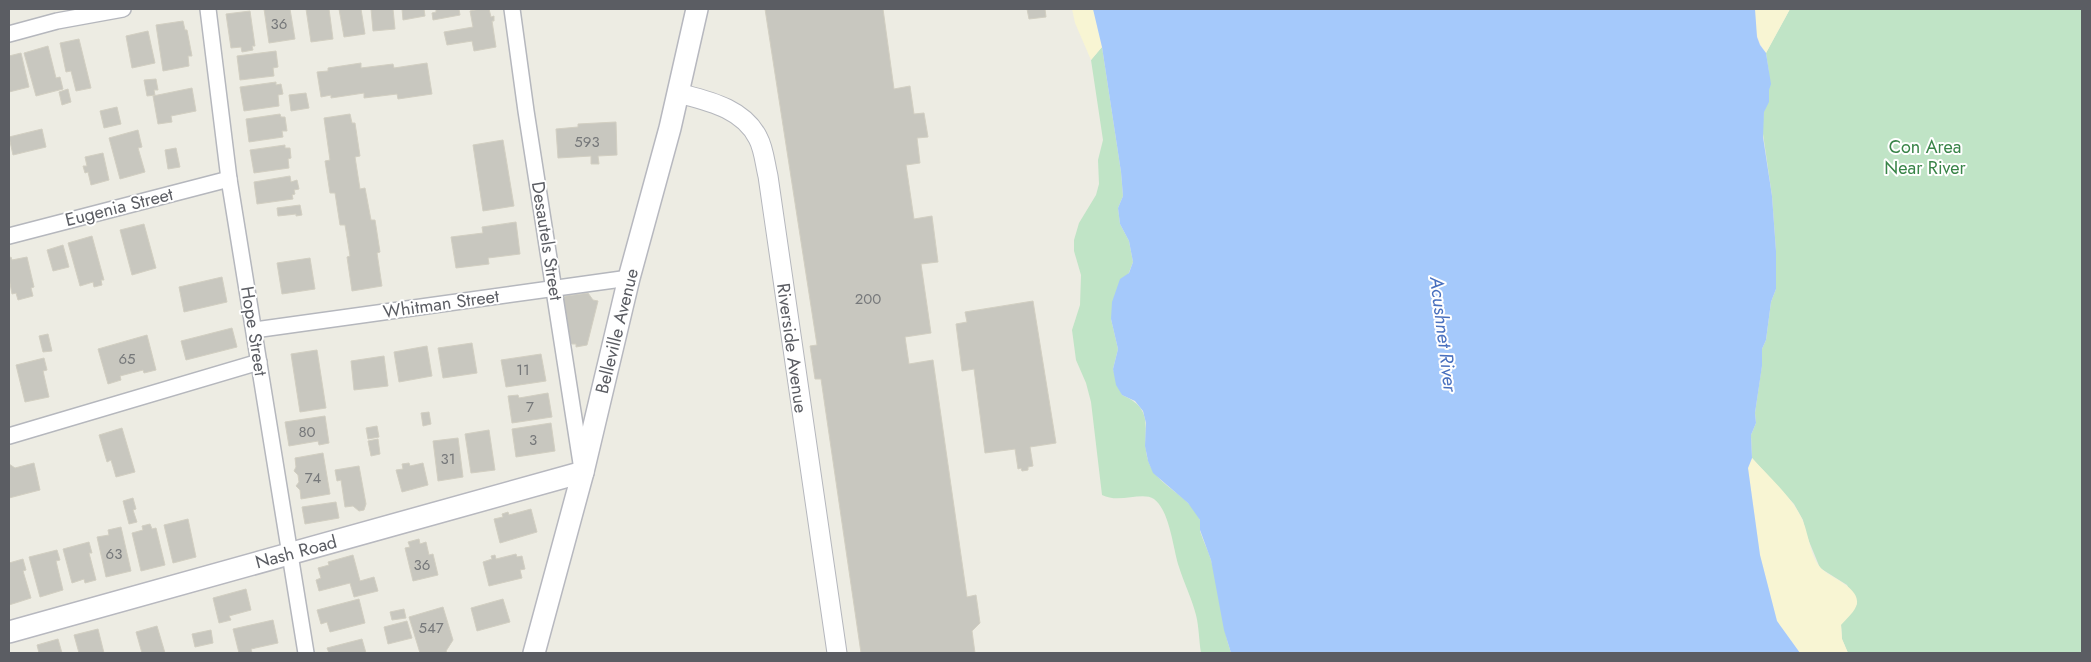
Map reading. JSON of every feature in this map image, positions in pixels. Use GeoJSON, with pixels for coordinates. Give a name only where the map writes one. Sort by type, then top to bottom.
{"type":"FeatureCollection","features":[{"type":"Feature","properties":{"kind":"main road","name":"Belleville Avenue"},"geometry":{"type":"LineString","coordinates":[[534,653],[583,472],[629,278],[678,94],[697,9]]}},
{"type":"Feature","properties":{"kind":"main road","name":"Nash Road"},"geometry":{"type":"LineString","coordinates":[[9,632],[583,472]]}},
{"type":"Feature","properties":{"kind":"street"},"geometry":{"type":"LineString","coordinates":[[9,34],[81,12],[123,9]]}},
{"type":"Feature","properties":{"kind":"street","name":"Hope Street"},"geometry":{"type":"LineString","coordinates":[[208,9],[229,179],[306,653]]}},
{"type":"Feature","properties":{"kind":"street","name":"Desautels Street"},"geometry":{"type":"LineString","coordinates":[[512,9],[526,111],[583,472]]}},
{"type":"Feature","properties":{"kind":"street","name":"Riverside Avenue"},"geometry":{"type":"LineString","coordinates":[[678,94],[709,102],[742,116],[758,138],[768,176],[837,653]]}},
{"type":"Feature","properties":{"kind":"street","name":"Eugenia Street"},"geometry":{"type":"LineString","coordinates":[[9,236],[229,179]]}},
{"type":"Feature","properties":{"kind":"street","name":"Whitman Street"},"geometry":{"type":"LineString","coordinates":[[254,330],[629,278]]}},
{"type":"Feature","properties":{"kind":"street"},"geometry":{"type":"LineString","coordinates":[[9,436],[259,362]]}},
{"type":"Feature","properties":{"kind":"green space","name":"Con Area Near River"},"geometry":{"type":"Polygon","coordinates":[[[1790,9],[2082,9],[2082,653],[1848,653],[1842,639],[1841,624],[1857,604],[1847,585],[1820,568],[1806,534],[1803,520],[1794,504],[1752,458],[1751,435],[1756,423],[1755,413],[1762,365],[1762,349],[1766,340],[1771,302],[1776,289],[1776,251],[1772,196],[1762,127],[1769,73],[1766,53],[1790,9]]]}},
{"type":"Feature","properties":{"kind":"green space"},"geometry":{"type":"Polygon","coordinates":[[[1102,47],[1121,172],[1123,196],[1118,208],[1120,224],[1129,241],[1133,262],[1111,319],[1118,349],[1113,369],[1122,395],[1134,401],[1141,408],[1146,424],[1146,453],[1153,471],[1159,479],[1189,504],[1200,520],[1200,531],[1210,556],[1231,653],[1201,653],[1198,624],[1194,609],[1179,567],[1164,512],[1159,505],[1154,499],[1149,497],[1116,498],[1102,495],[1091,402],[1086,383],[1076,360],[1072,330],[1080,305],[1081,275],[1074,251],[1074,240],[1079,223],[1096,195],[1099,184],[1098,160],[1103,140],[1091,60],[1102,47]]]}},
{"type":"Feature","properties":{"kind":"sand"},"geometry":{"type":"Polygon","coordinates":[[[1072,9],[1093,9],[1102,47],[1091,60],[1075,23],[1072,9]]]}},
{"type":"Feature","properties":{"kind":"sand"},"geometry":{"type":"Polygon","coordinates":[[[1755,9],[1790,9],[1766,53],[1756,32],[1755,9]]]}},
{"type":"Feature","properties":{"kind":"sand"},"geometry":{"type":"Polygon","coordinates":[[[1752,458],[1796,509],[1804,523],[1816,562],[1824,571],[1848,587],[1856,597],[1855,609],[1841,625],[1842,639],[1848,653],[1800,653],[1777,621],[1760,555],[1748,468],[1752,458]]]}},
{"type":"Feature","properties":{"kind":"water","name":"Acushnet River"},"geometry":{"type":"Polygon","coordinates":[[[1093,9],[1755,9],[1757,37],[1766,53],[1771,84],[1769,102],[1764,112],[1763,137],[1772,196],[1776,251],[1776,289],[1771,302],[1766,340],[1762,349],[1762,366],[1755,413],[1756,423],[1751,435],[1752,458],[1748,468],[1760,555],[1777,621],[1800,653],[1231,653],[1224,630],[1211,560],[1200,530],[1200,520],[1188,503],[1153,473],[1145,446],[1146,423],[1143,411],[1135,401],[1122,395],[1116,385],[1113,369],[1118,349],[1111,319],[1112,302],[1120,279],[1129,273],[1133,262],[1129,241],[1120,224],[1118,208],[1123,196],[1121,172],[1102,47],[1093,9]]]}},
{"type":"Feature","properties":{"kind":"building"},"geometry":{"type":"Polygon","coordinates":[[[264,9],[290,9],[295,39],[269,43],[264,9]]]}},
{"type":"Feature","properties":{"kind":"building"},"geometry":{"type":"Polygon","coordinates":[[[306,9],[329,9],[333,39],[311,42],[306,9]]]}},
{"type":"Feature","properties":{"kind":"building"},"geometry":{"type":"Polygon","coordinates":[[[339,9],[361,9],[365,34],[344,37],[339,9]]]}},
{"type":"Feature","properties":{"kind":"building"},"geometry":{"type":"Polygon","coordinates":[[[371,9],[393,9],[395,29],[373,31],[371,9]]]}},
{"type":"Feature","properties":{"kind":"building"},"geometry":{"type":"Polygon","coordinates":[[[402,9],[424,9],[425,16],[403,20],[402,9]]]}},
{"type":"Feature","properties":{"kind":"building"},"geometry":{"type":"Polygon","coordinates":[[[436,9],[459,9],[460,15],[433,20],[432,13],[436,12],[436,9]]]}},
{"type":"Feature","properties":{"kind":"building"},"geometry":{"type":"Polygon","coordinates":[[[489,9],[491,17],[494,16],[494,21],[492,21],[496,47],[474,51],[472,41],[447,45],[444,32],[473,27],[470,11],[489,9]]]}},
{"type":"Feature","properties":{"kind":"building"},"geometry":{"type":"Polygon","coordinates":[[[765,9],[883,9],[894,89],[910,86],[914,114],[924,113],[928,137],[917,138],[920,163],[906,165],[914,219],[932,216],[938,262],[921,264],[931,333],[905,337],[909,364],[933,360],[967,597],[976,595],[980,623],[972,631],[975,653],[861,653],[821,379],[815,379],[810,346],[817,345],[765,9]]]}},
{"type":"Feature","properties":{"kind":"building"},"geometry":{"type":"Polygon","coordinates":[[[1027,9],[1045,9],[1046,17],[1029,19],[1027,9]]]}},
{"type":"Feature","properties":{"kind":"building"},"geometry":{"type":"Polygon","coordinates":[[[250,11],[255,46],[252,46],[253,50],[242,52],[241,47],[231,48],[226,14],[250,11]]]}},
{"type":"Feature","properties":{"kind":"building"},"geometry":{"type":"Polygon","coordinates":[[[183,21],[185,30],[187,30],[192,56],[188,56],[189,66],[163,71],[156,25],[183,21]]]}},
{"type":"Feature","properties":{"kind":"building"},"geometry":{"type":"Polygon","coordinates":[[[148,31],[155,63],[132,68],[126,36],[148,31]]]}},
{"type":"Feature","properties":{"kind":"building"},"geometry":{"type":"Polygon","coordinates":[[[79,39],[91,88],[76,91],[71,71],[66,72],[60,43],[79,39]]]}},
{"type":"Feature","properties":{"kind":"building"},"geometry":{"type":"Polygon","coordinates":[[[48,46],[56,78],[60,77],[63,89],[36,96],[24,53],[48,46]]]}},
{"type":"Feature","properties":{"kind":"building"},"geometry":{"type":"Polygon","coordinates":[[[276,51],[278,67],[273,68],[274,76],[240,80],[237,56],[276,51]]]}},
{"type":"Feature","properties":{"kind":"building"},"geometry":{"type":"Polygon","coordinates":[[[21,53],[29,87],[9,92],[9,56],[21,53]]]}},
{"type":"Feature","properties":{"kind":"building"},"geometry":{"type":"Polygon","coordinates":[[[361,63],[361,68],[393,64],[394,68],[427,63],[432,94],[398,99],[397,94],[364,98],[364,93],[331,98],[331,95],[321,97],[317,72],[328,71],[328,68],[361,63]]]}},
{"type":"Feature","properties":{"kind":"building"},"geometry":{"type":"Polygon","coordinates":[[[156,79],[158,90],[154,90],[155,95],[147,96],[144,80],[156,79]]]}},
{"type":"Feature","properties":{"kind":"building"},"geometry":{"type":"Polygon","coordinates":[[[276,82],[276,85],[281,84],[283,94],[278,95],[279,106],[244,111],[240,87],[276,82]]]}},
{"type":"Feature","properties":{"kind":"building"},"geometry":{"type":"Polygon","coordinates":[[[192,88],[196,111],[171,116],[172,122],[158,124],[153,96],[192,88]]]}},
{"type":"Feature","properties":{"kind":"building"},"geometry":{"type":"Polygon","coordinates":[[[68,89],[71,102],[62,105],[59,92],[68,89]]]}},
{"type":"Feature","properties":{"kind":"building"},"geometry":{"type":"Polygon","coordinates":[[[306,93],[309,108],[291,111],[289,95],[306,93]]]}},
{"type":"Feature","properties":{"kind":"building"},"geometry":{"type":"Polygon","coordinates":[[[117,107],[121,124],[104,128],[100,111],[117,107]]]}},
{"type":"Feature","properties":{"kind":"building"},"geometry":{"type":"Polygon","coordinates":[[[280,114],[281,117],[285,117],[287,131],[282,131],[283,137],[249,142],[246,119],[280,114]]]}},
{"type":"Feature","properties":{"kind":"building"},"geometry":{"type":"Polygon","coordinates":[[[350,114],[352,123],[355,123],[360,156],[355,157],[360,189],[365,188],[371,220],[375,220],[380,252],[377,253],[382,286],[352,291],[347,257],[350,256],[345,225],[340,225],[335,193],[330,193],[325,161],[330,160],[324,118],[350,114]]]}},
{"type":"Feature","properties":{"kind":"building"},"geometry":{"type":"Polygon","coordinates":[[[616,122],[617,155],[598,156],[599,164],[591,164],[591,156],[558,158],[556,129],[578,127],[578,124],[616,122]]]}},
{"type":"Feature","properties":{"kind":"building"},"geometry":{"type":"Polygon","coordinates":[[[42,129],[46,147],[13,155],[9,137],[42,129]]]}},
{"type":"Feature","properties":{"kind":"building"},"geometry":{"type":"Polygon","coordinates":[[[138,130],[142,147],[138,148],[145,172],[120,179],[109,138],[138,130]]]}},
{"type":"Feature","properties":{"kind":"building"},"geometry":{"type":"Polygon","coordinates":[[[503,140],[514,206],[483,211],[473,145],[503,140]]]}},
{"type":"Feature","properties":{"kind":"building"},"geometry":{"type":"Polygon","coordinates":[[[285,145],[285,148],[290,148],[289,168],[254,173],[250,150],[285,145]]]}},
{"type":"Feature","properties":{"kind":"building"},"geometry":{"type":"Polygon","coordinates":[[[176,148],[180,167],[168,169],[165,150],[176,148]]]}},
{"type":"Feature","properties":{"kind":"building"},"geometry":{"type":"Polygon","coordinates":[[[103,153],[109,180],[91,185],[88,172],[85,173],[83,166],[87,166],[85,157],[103,153]]]}},
{"type":"Feature","properties":{"kind":"building"},"geometry":{"type":"Polygon","coordinates":[[[290,176],[291,182],[297,180],[299,189],[294,190],[293,199],[257,204],[254,182],[290,176]]]}},
{"type":"Feature","properties":{"kind":"building"},"geometry":{"type":"Polygon","coordinates":[[[300,205],[302,215],[278,216],[277,208],[300,205]]]}},
{"type":"Feature","properties":{"kind":"building"},"geometry":{"type":"Polygon","coordinates":[[[516,222],[520,254],[488,258],[489,264],[456,268],[451,237],[483,233],[482,227],[516,222]]]}},
{"type":"Feature","properties":{"kind":"building"},"geometry":{"type":"Polygon","coordinates":[[[144,224],[156,268],[132,275],[120,230],[144,224]]]}},
{"type":"Feature","properties":{"kind":"building"},"geometry":{"type":"Polygon","coordinates":[[[92,236],[104,280],[101,280],[102,285],[94,287],[93,282],[80,286],[68,243],[92,236]]]}},
{"type":"Feature","properties":{"kind":"building"},"geometry":{"type":"Polygon","coordinates":[[[63,245],[69,267],[53,271],[47,250],[63,245]]]}},
{"type":"Feature","properties":{"kind":"building"},"geometry":{"type":"Polygon","coordinates":[[[11,257],[12,260],[27,257],[34,287],[31,288],[33,296],[18,300],[16,293],[12,294],[9,278],[9,258],[11,257]]]}},
{"type":"Feature","properties":{"kind":"building"},"geometry":{"type":"Polygon","coordinates":[[[310,258],[315,289],[282,294],[277,263],[310,258]]]}},
{"type":"Feature","properties":{"kind":"building"},"geometry":{"type":"Polygon","coordinates":[[[222,277],[227,302],[184,312],[179,287],[222,277]]]}},
{"type":"Feature","properties":{"kind":"building"},"geometry":{"type":"Polygon","coordinates":[[[588,293],[593,300],[598,301],[587,345],[576,347],[576,344],[572,344],[564,335],[559,297],[588,293]]]}},
{"type":"Feature","properties":{"kind":"building"},"geometry":{"type":"Polygon","coordinates":[[[1033,301],[1056,443],[1030,447],[1033,466],[1028,467],[1028,470],[1022,471],[1021,468],[1018,469],[1015,449],[985,453],[974,369],[962,371],[956,324],[967,322],[965,312],[1033,301]]]}},
{"type":"Feature","properties":{"kind":"building"},"geometry":{"type":"Polygon","coordinates":[[[232,328],[237,347],[186,360],[181,341],[232,328]]]}},
{"type":"Feature","properties":{"kind":"building"},"geometry":{"type":"Polygon","coordinates":[[[48,334],[52,351],[43,352],[39,336],[48,334]]]}},
{"type":"Feature","properties":{"kind":"building"},"geometry":{"type":"Polygon","coordinates":[[[147,335],[156,370],[144,373],[143,370],[120,376],[121,380],[108,384],[98,349],[147,335]]]}},
{"type":"Feature","properties":{"kind":"building"},"geometry":{"type":"Polygon","coordinates":[[[472,343],[477,373],[443,378],[438,348],[472,343]]]}},
{"type":"Feature","properties":{"kind":"building"},"geometry":{"type":"Polygon","coordinates":[[[427,346],[432,376],[399,382],[394,352],[427,346]]]}},
{"type":"Feature","properties":{"kind":"building"},"geometry":{"type":"Polygon","coordinates":[[[317,350],[326,408],[300,412],[291,354],[317,350]]]}},
{"type":"Feature","properties":{"kind":"building"},"geometry":{"type":"Polygon","coordinates":[[[541,354],[546,381],[506,387],[501,360],[541,354]]]}},
{"type":"Feature","properties":{"kind":"building"},"geometry":{"type":"Polygon","coordinates":[[[384,356],[388,386],[354,390],[351,361],[384,356]]]}},
{"type":"Feature","properties":{"kind":"building"},"geometry":{"type":"Polygon","coordinates":[[[44,358],[47,370],[43,371],[49,397],[25,402],[16,365],[44,358]]]}},
{"type":"Feature","properties":{"kind":"building"},"geometry":{"type":"Polygon","coordinates":[[[548,393],[552,417],[512,423],[508,396],[518,395],[519,398],[548,393]]]}},
{"type":"Feature","properties":{"kind":"building"},"geometry":{"type":"Polygon","coordinates":[[[429,412],[431,424],[423,426],[421,413],[429,412]]]}},
{"type":"Feature","properties":{"kind":"building"},"geometry":{"type":"Polygon","coordinates":[[[325,416],[329,443],[319,445],[318,441],[289,446],[285,422],[325,416]]]}},
{"type":"Feature","properties":{"kind":"building"},"geometry":{"type":"Polygon","coordinates":[[[551,423],[555,451],[516,457],[512,429],[551,423]]]}},
{"type":"Feature","properties":{"kind":"building"},"geometry":{"type":"Polygon","coordinates":[[[377,426],[379,437],[368,439],[366,428],[377,426]]]}},
{"type":"Feature","properties":{"kind":"building"},"geometry":{"type":"Polygon","coordinates":[[[122,428],[135,472],[116,477],[111,460],[107,462],[99,435],[122,428]]]}},
{"type":"Feature","properties":{"kind":"building"},"geometry":{"type":"Polygon","coordinates":[[[489,430],[495,470],[471,473],[465,434],[489,430]]]}},
{"type":"Feature","properties":{"kind":"building"},"geometry":{"type":"Polygon","coordinates":[[[458,438],[463,477],[438,481],[433,441],[458,438]]]}},
{"type":"Feature","properties":{"kind":"building"},"geometry":{"type":"Polygon","coordinates":[[[378,439],[380,454],[371,456],[368,441],[378,439]]]}},
{"type":"Feature","properties":{"kind":"building"},"geometry":{"type":"Polygon","coordinates":[[[323,453],[330,494],[301,499],[300,490],[296,486],[299,482],[298,475],[294,471],[296,467],[295,458],[323,453]]]}},
{"type":"Feature","properties":{"kind":"building"},"geometry":{"type":"Polygon","coordinates":[[[34,463],[40,490],[9,498],[9,464],[15,468],[34,463]]]}},
{"type":"Feature","properties":{"kind":"building"},"geometry":{"type":"Polygon","coordinates":[[[409,463],[410,466],[423,463],[428,485],[402,492],[396,470],[403,469],[402,464],[409,463]]]}},
{"type":"Feature","properties":{"kind":"building"},"geometry":{"type":"Polygon","coordinates":[[[359,466],[366,504],[364,510],[359,511],[353,506],[345,507],[341,480],[337,481],[335,470],[359,466]]]}},
{"type":"Feature","properties":{"kind":"building"},"geometry":{"type":"Polygon","coordinates":[[[133,498],[136,509],[133,510],[137,522],[129,524],[123,501],[133,498]]]}},
{"type":"Feature","properties":{"kind":"building"},"geometry":{"type":"Polygon","coordinates":[[[336,502],[339,518],[305,524],[302,507],[336,502]]]}},
{"type":"Feature","properties":{"kind":"building"},"geometry":{"type":"Polygon","coordinates":[[[531,509],[537,532],[500,543],[494,519],[503,517],[502,514],[508,512],[509,515],[531,509]]]}},
{"type":"Feature","properties":{"kind":"building"},"geometry":{"type":"Polygon","coordinates":[[[188,519],[196,557],[173,563],[164,525],[188,519]]]}},
{"type":"Feature","properties":{"kind":"building"},"geometry":{"type":"Polygon","coordinates":[[[150,524],[152,529],[156,528],[165,565],[141,571],[132,533],[143,530],[142,526],[150,524]]]}},
{"type":"Feature","properties":{"kind":"building"},"geometry":{"type":"Polygon","coordinates":[[[121,527],[131,571],[106,577],[97,537],[109,535],[108,530],[121,527]]]}},
{"type":"Feature","properties":{"kind":"building"},"geometry":{"type":"Polygon","coordinates":[[[419,539],[420,544],[426,542],[429,555],[433,554],[438,575],[413,581],[405,548],[410,547],[408,542],[419,539]]]}},
{"type":"Feature","properties":{"kind":"building"},"geometry":{"type":"Polygon","coordinates":[[[89,542],[92,553],[89,553],[96,580],[85,583],[84,579],[72,583],[63,549],[89,542]]]}},
{"type":"Feature","properties":{"kind":"building"},"geometry":{"type":"Polygon","coordinates":[[[57,550],[60,560],[56,561],[63,590],[40,597],[29,557],[57,550]]]}},
{"type":"Feature","properties":{"kind":"building"},"geometry":{"type":"Polygon","coordinates":[[[516,554],[517,557],[522,556],[525,569],[520,570],[522,578],[489,586],[483,562],[492,559],[491,556],[495,555],[496,559],[516,554]]]}},
{"type":"Feature","properties":{"kind":"building"},"geometry":{"type":"Polygon","coordinates":[[[353,555],[360,581],[374,577],[378,591],[354,597],[350,583],[319,591],[316,580],[321,578],[318,568],[329,565],[328,562],[353,555]]]}},
{"type":"Feature","properties":{"kind":"building"},"geometry":{"type":"Polygon","coordinates":[[[23,559],[26,570],[23,571],[31,598],[9,605],[9,563],[23,559]]]}},
{"type":"Feature","properties":{"kind":"building"},"geometry":{"type":"Polygon","coordinates":[[[246,589],[251,610],[229,616],[231,620],[219,623],[213,598],[246,589]]]}},
{"type":"Feature","properties":{"kind":"building"},"geometry":{"type":"Polygon","coordinates":[[[359,599],[365,623],[330,632],[327,622],[321,624],[317,610],[359,599]]]}},
{"type":"Feature","properties":{"kind":"building"},"geometry":{"type":"Polygon","coordinates":[[[503,599],[510,622],[477,631],[471,608],[503,599]]]}},
{"type":"Feature","properties":{"kind":"building"},"geometry":{"type":"Polygon","coordinates":[[[443,607],[453,640],[446,651],[447,653],[420,653],[409,617],[443,607]]]}},
{"type":"Feature","properties":{"kind":"building"},"geometry":{"type":"Polygon","coordinates":[[[404,609],[406,618],[392,620],[390,612],[404,609]]]}},
{"type":"Feature","properties":{"kind":"building"},"geometry":{"type":"Polygon","coordinates":[[[273,620],[278,643],[251,649],[252,653],[239,653],[233,629],[273,620]]]}},
{"type":"Feature","properties":{"kind":"building"},"geometry":{"type":"Polygon","coordinates":[[[407,621],[412,638],[388,644],[384,627],[407,621]]]}},
{"type":"Feature","properties":{"kind":"building"},"geometry":{"type":"Polygon","coordinates":[[[157,626],[165,653],[142,653],[136,632],[157,626]]]}},
{"type":"Feature","properties":{"kind":"building"},"geometry":{"type":"Polygon","coordinates":[[[98,629],[104,653],[79,653],[74,635],[98,629]]]}},
{"type":"Feature","properties":{"kind":"building"},"geometry":{"type":"Polygon","coordinates":[[[211,630],[213,643],[195,647],[192,634],[211,630]]]}},
{"type":"Feature","properties":{"kind":"building"},"geometry":{"type":"Polygon","coordinates":[[[58,639],[62,653],[39,653],[37,645],[58,639]]]}},
{"type":"Feature","properties":{"kind":"building"},"geometry":{"type":"Polygon","coordinates":[[[362,639],[366,653],[329,653],[327,648],[362,639]]]}}]}
